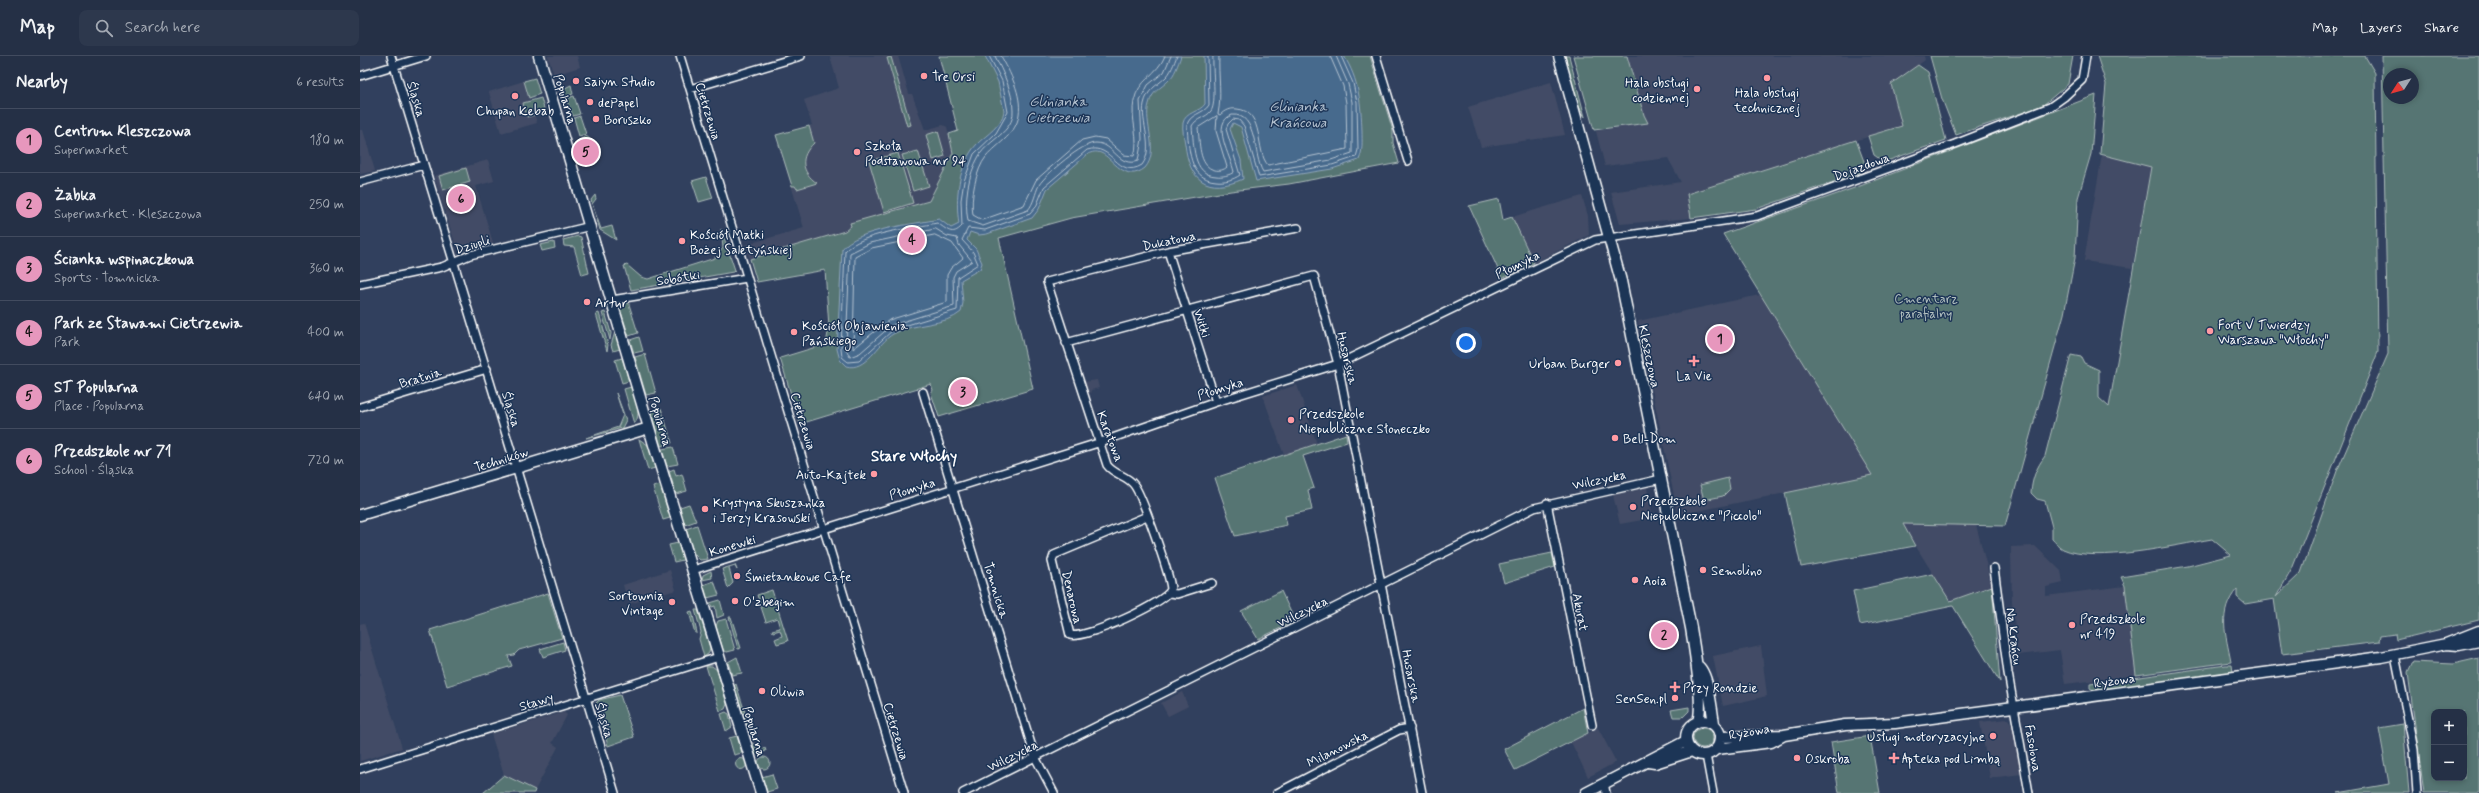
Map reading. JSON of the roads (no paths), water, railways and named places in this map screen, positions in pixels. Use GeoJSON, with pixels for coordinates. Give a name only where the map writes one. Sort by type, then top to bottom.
{"type":"FeatureCollection","features":[{"type":"Feature","properties":{"kind":"street","name":"Śląska"},"geometry":{"type":"LineString","coordinates":[[391,56],[517,468],[614,793]]}},
{"type":"Feature","properties":{"kind":"street"},"geometry":{"type":"LineString","coordinates":[[360,76],[426,56]]}},
{"type":"Feature","properties":{"kind":"street","name":"Popularna"},"geometry":{"type":"LineString","coordinates":[[539,56],[649,428],[761,793]]}},
{"type":"Feature","properties":{"kind":"street","name":"Cietrzewia"},"geometry":{"type":"LineString","coordinates":[[680,56],[904,793]]}},
{"type":"Feature","properties":{"kind":"street"},"geometry":{"type":"LineString","coordinates":[[690,90],[801,56]]}},
{"type":"Feature","properties":{"kind":"street"},"geometry":{"type":"LineString","coordinates":[[1376,56],[1408,162]]}},
{"type":"Feature","properties":{"kind":"street","name":"Kleszczowa"},"geometry":{"type":"LineString","coordinates":[[1559,56],[1610,237],[1661,479],[1698,666],[1700,713],[1698,721]]}},
{"type":"Feature","properties":{"kind":"street","name":"Dojazdowa"},"geometry":{"type":"LineString","coordinates":[[1610,237],[1757,216],[1955,144],[2050,107],[2064,98],[2082,80],[2086,56]]}},
{"type":"Feature","properties":{"kind":"street"},"geometry":{"type":"LineString","coordinates":[[360,182],[424,165]]}},
{"type":"Feature","properties":{"kind":"street","name":"Dziupli"},"geometry":{"type":"LineString","coordinates":[[360,284],[442,267],[470,255],[590,226]]}},
{"type":"Feature","properties":{"kind":"street","name":"Dukatowa"},"geometry":{"type":"LineString","coordinates":[[1047,282],[1168,251],[1298,228]]}},
{"type":"Feature","properties":{"kind":"street","name":"Płomyka"},"geometry":{"type":"LineString","coordinates":[[824,528],[1098,443],[1216,402],[1338,364],[1589,242],[1610,237]]}},
{"type":"Feature","properties":{"kind":"street","name":"Witki"},"geometry":{"type":"LineString","coordinates":[[1168,251],[1216,402]]}},
{"type":"Feature","properties":{"kind":"street","name":"Husarska"},"geometry":{"type":"LineString","coordinates":[[1066,343],[1314,276],[1338,364],[1422,793]]}},
{"type":"Feature","properties":{"kind":"street","name":"Sobótki"},"geometry":{"type":"LineString","coordinates":[[612,300],[747,278]]}},
{"type":"Feature","properties":{"kind":"street","name":"Karatowa"},"geometry":{"type":"LineString","coordinates":[[1047,282],[1098,443],[1110,470],[1134,485],[1171,585],[1170,593]]}},
{"type":"Feature","properties":{"kind":"street","name":"Bratnia"},"geometry":{"type":"LineString","coordinates":[[360,407],[487,369]]}},
{"type":"Feature","properties":{"kind":"street","name":"Tomnicka"},"geometry":{"type":"LineString","coordinates":[[923,392],[954,488],[1035,756],[1054,793]]}},
{"type":"Feature","properties":{"kind":"street","name":"Techników"},"geometry":{"type":"LineString","coordinates":[[360,515],[649,428]]}},
{"type":"Feature","properties":{"kind":"street","name":"Wilczycka"},"geometry":{"type":"LineString","coordinates":[[963,793],[1547,503],[1661,479]]}},
{"type":"Feature","properties":{"kind":"street","name":"Akurat"},"geometry":{"type":"LineString","coordinates":[[1547,503],[1592,725]]}},
{"type":"Feature","properties":{"kind":"street","name":"Denarowa"},"geometry":{"type":"LineString","coordinates":[[1146,516],[1054,555],[1052,561],[1068,632],[1073,636],[1079,636],[1123,620],[1170,593],[1177,594],[1212,583]]}},
{"type":"Feature","properties":{"kind":"street","name":"Konewki"},"geometry":{"type":"LineString","coordinates":[[692,570],[824,528]]}},
{"type":"Feature","properties":{"kind":"street","name":"Na Krańcu"},"geometry":{"type":"LineString","coordinates":[[1994,568],[2014,707]]}},
{"type":"Feature","properties":{"kind":"street","name":"Ryżowa"},"geometry":{"type":"LineString","coordinates":[[1721,737],[1784,735],[1845,725],[1895,723],[2395,655],[2446,644],[2479,631]]}},
{"type":"Feature","properties":{"kind":"street","name":"Ryżowa"},"geometry":{"type":"LineString","coordinates":[[2446,644],[2459,645],[2479,641]]}},
{"type":"Feature","properties":{"kind":"street"},"geometry":{"type":"LineString","coordinates":[[2395,655],[2414,750],[2417,793]]}},
{"type":"Feature","properties":{"kind":"street","name":"Stawy"},"geometry":{"type":"LineString","coordinates":[[360,769],[719,657]]}},
{"type":"Feature","properties":{"kind":"street","name":"Kleszczowa"},"geometry":{"type":"LineString","coordinates":[[1698,666],[1702,670],[1705,678],[1714,724]]}},
{"type":"Feature","properties":{"kind":"street","name":"Fasolowa"},"geometry":{"type":"LineString","coordinates":[[2014,707],[2029,793]]}},
{"type":"Feature","properties":{"kind":"street"},"geometry":{"type":"LineString","coordinates":[[1648,762],[1655,763],[1692,751],[1706,755],[1716,749],[1721,737],[1714,724],[1706,720],[1698,721],[1689,728],[1686,740],[1692,751]]}},
{"type":"Feature","properties":{"kind":"street","name":"Milanowska"},"geometry":{"type":"LineString","coordinates":[[1277,793],[1399,730],[1410,728]]}},
{"type":"Feature","properties":{"kind":"street","name":"Ryżowa"},"geometry":{"type":"LineString","coordinates":[[1716,749],[1771,742],[1784,735]]}},
{"type":"Feature","properties":{"kind":"street"},"geometry":{"type":"LineString","coordinates":[[1586,793],[1605,788],[1648,762],[1656,754],[1686,740]]}},
{"type":"Feature","properties":{"kind":"street"},"geometry":{"type":"LineString","coordinates":[[1706,755],[1713,793]]}},
{"type":"Feature","properties":{"kind":"water","name":"Glinianka Cietrzewia"},"geometry":{"type":"Polygon","coordinates":[[[985,56],[1181,56],[1173,76],[1154,93],[1150,100],[1148,120],[1151,154],[1145,168],[1138,172],[1125,172],[1101,153],[1096,152],[1088,154],[1047,189],[1039,209],[1032,218],[987,234],[979,235],[970,232],[967,240],[976,249],[982,263],[980,269],[961,280],[963,303],[961,312],[955,317],[947,320],[900,330],[887,338],[866,361],[860,365],[853,367],[846,366],[840,360],[837,349],[842,249],[849,242],[887,228],[939,219],[951,228],[959,224],[957,204],[959,182],[966,161],[977,144],[994,129],[1003,116],[1004,111],[998,82],[985,56]]]}},
{"type":"Feature","properties":{"kind":"water","name":"Glinianka Krańcowa"},"geometry":{"type":"Polygon","coordinates":[[[1204,56],[1344,56],[1353,74],[1360,101],[1362,142],[1359,160],[1332,169],[1256,181],[1241,127],[1233,123],[1230,129],[1241,160],[1243,179],[1230,184],[1219,185],[1202,181],[1191,167],[1187,156],[1183,134],[1183,123],[1184,119],[1203,107],[1205,104],[1204,56]]]}},
{"type":"Feature","properties":{"kind":"place","name":"Tre Orsi"},"geometry":{"type":"Point","coordinates":[924,76]}},
{"type":"Feature","properties":{"kind":"place","name":"Hala obsługi technicznej"},"geometry":{"type":"Point","coordinates":[1767,78]}},
{"type":"Feature","properties":{"kind":"place","name":"Saiyn Studio"},"geometry":{"type":"Point","coordinates":[576,81]}},
{"type":"Feature","properties":{"kind":"place","name":"Hala obsługi codziennej"},"geometry":{"type":"Point","coordinates":[1697,89]}},
{"type":"Feature","properties":{"kind":"place","name":"Chupan Kebab"},"geometry":{"type":"Point","coordinates":[515,96]}},
{"type":"Feature","properties":{"kind":"place","name":"dePapel"},"geometry":{"type":"Point","coordinates":[590,102]}},
{"type":"Feature","properties":{"kind":"place","name":"Boruszko"},"geometry":{"type":"Point","coordinates":[596,119]}},
{"type":"Feature","properties":{"kind":"place","name":"ST Popularna"},"geometry":{"type":"Point","coordinates":[586,152]}},
{"type":"Feature","properties":{"kind":"place","name":"Szkoła Podstawowa nr 94"},"geometry":{"type":"Point","coordinates":[857,152]}},
{"type":"Feature","properties":{"kind":"place","name":"Przedszkole nr 71"},"geometry":{"type":"Point","coordinates":[461,199]}},
{"type":"Feature","properties":{"kind":"place","name":"Park ze Stawami Cietrzewia"},"geometry":{"type":"Point","coordinates":[912,240]}},
{"type":"Feature","properties":{"kind":"place","name":"Kościół Matki Bożej Saletyńskiej"},"geometry":{"type":"Point","coordinates":[682,241]}},
{"type":"Feature","properties":{"kind":"place","name":"Artur"},"geometry":{"type":"Point","coordinates":[587,302]}},
{"type":"Feature","properties":{"kind":"place","name":"Fort V Twierdzy Warszawa \"Włochy\""},"geometry":{"type":"Point","coordinates":[2210,331]}},
{"type":"Feature","properties":{"kind":"place","name":"Kościół Objawienia Pańskiego"},"geometry":{"type":"Point","coordinates":[794,332]}},
{"type":"Feature","properties":{"kind":"place","name":"Centrum Kleszczowa"},"geometry":{"type":"Point","coordinates":[1720,339]}},
{"type":"Feature","properties":{"kind":"place","name":"La Vie"},"geometry":{"type":"Point","coordinates":[1694,361]}},
{"type":"Feature","properties":{"kind":"place","name":"Urban Burger"},"geometry":{"type":"Point","coordinates":[1618,363]}},
{"type":"Feature","properties":{"kind":"place","name":"Ścianka wspinaczkowa"},"geometry":{"type":"Point","coordinates":[963,392]}},
{"type":"Feature","properties":{"kind":"place","name":"Przedszkole Niepubliczne Słoneczko"},"geometry":{"type":"Point","coordinates":[1291,420]}},
{"type":"Feature","properties":{"kind":"place","name":"Bell-Dom"},"geometry":{"type":"Point","coordinates":[1615,438]}},
{"type":"Feature","properties":{"kind":"place","name":"Auto-Kajtek"},"geometry":{"type":"Point","coordinates":[874,474]}},
{"type":"Feature","properties":{"kind":"place","name":"Przedszkole Niepubliczne \"Piccolo\""},"geometry":{"type":"Point","coordinates":[1633,507]}},
{"type":"Feature","properties":{"kind":"place","name":"Krystyna Skuszanka i Jerzy Krasowski"},"geometry":{"type":"Point","coordinates":[705,509]}},
{"type":"Feature","properties":{"kind":"place","name":"Semolino"},"geometry":{"type":"Point","coordinates":[1703,570]}},
{"type":"Feature","properties":{"kind":"place","name":"Śmietankowe Cafe"},"geometry":{"type":"Point","coordinates":[737,576]}},
{"type":"Feature","properties":{"kind":"place","name":"Aoia"},"geometry":{"type":"Point","coordinates":[1635,580]}},
{"type":"Feature","properties":{"kind":"place","name":"O'zbegim"},"geometry":{"type":"Point","coordinates":[735,601]}},
{"type":"Feature","properties":{"kind":"place","name":"Sortownia Vintage"},"geometry":{"type":"Point","coordinates":[672,602]}},
{"type":"Feature","properties":{"kind":"place","name":"Przedszkole nr 419"},"geometry":{"type":"Point","coordinates":[2072,625]}},
{"type":"Feature","properties":{"kind":"place","name":"Żabka"},"geometry":{"type":"Point","coordinates":[1664,635]}},
{"type":"Feature","properties":{"kind":"place","name":"Przy Rondzie"},"geometry":{"type":"Point","coordinates":[1675,687]}},
{"type":"Feature","properties":{"kind":"place","name":"Oliwia"},"geometry":{"type":"Point","coordinates":[762,691]}},
{"type":"Feature","properties":{"kind":"place","name":"SenSen.pl"},"geometry":{"type":"Point","coordinates":[1675,698]}},
{"type":"Feature","properties":{"kind":"place","name":"Usługi motoryzacyjne"},"geometry":{"type":"Point","coordinates":[1993,736]}},
{"type":"Feature","properties":{"kind":"place","name":"Oskroba"},"geometry":{"type":"Point","coordinates":[1797,758]}},
{"type":"Feature","properties":{"kind":"place","name":"Apteka pod Limbą"},"geometry":{"type":"Point","coordinates":[1894,758]}},
{"type":"Feature","properties":{"kind":"district","name":"Stare Włochy"},"geometry":{"type":"Point","coordinates":[914,456]}},
{"type":"Feature","properties":{"kind":"park label","name":"Cmentarz parafialny"},"geometry":{"type":"Point","coordinates":[1926,306]}}]}
